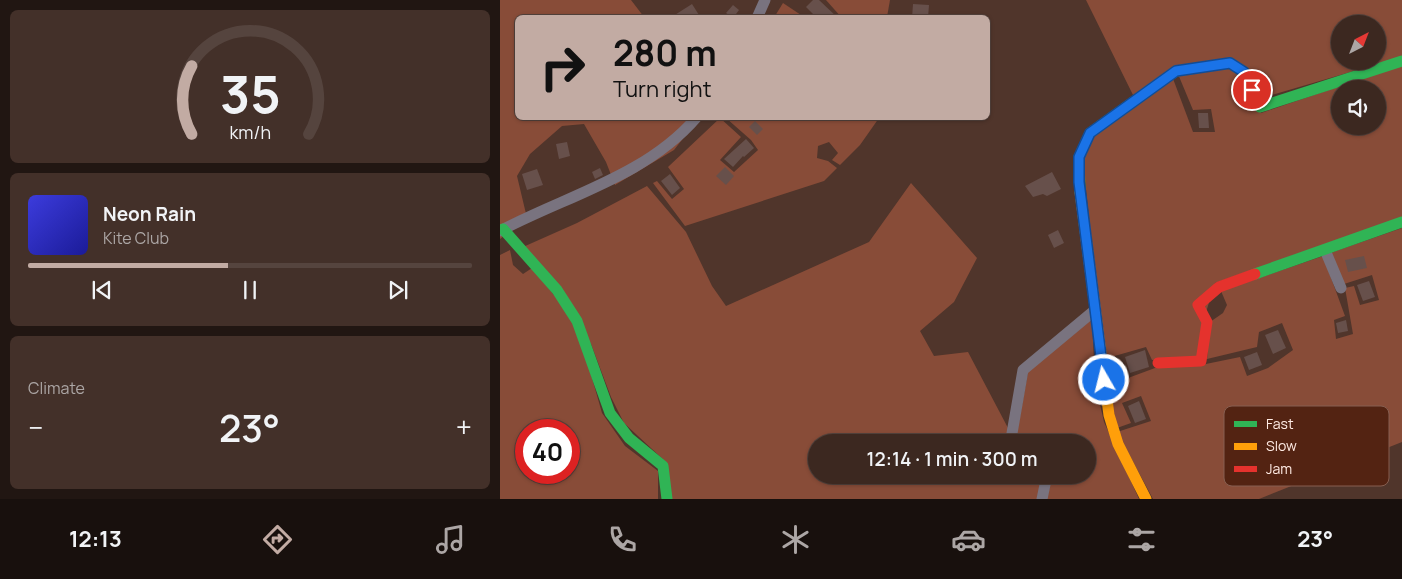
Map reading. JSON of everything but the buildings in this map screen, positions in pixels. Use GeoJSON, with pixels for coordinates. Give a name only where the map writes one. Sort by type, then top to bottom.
{"type":"FeatureCollection","features":[{"type":"Feature","properties":{"kind":"street"},"geometry":{"type":"LineString","coordinates":[[758,15],[765,0]]}},
{"type":"Feature","properties":{"kind":"street"},"geometry":{"type":"LineString","coordinates":[[1146,499],[1118,444],[1109,415],[1079,182],[1079,157],[1090,133],[1176,71],[1230,63],[1244,72],[1260,107],[1402,61]]}},
{"type":"Feature","properties":{"kind":"street"},"geometry":{"type":"LineString","coordinates":[[667,499],[663,466],[629,438],[610,413],[577,321],[557,290],[502,230],[631,170],[663,149],[694,120]]}},
{"type":"Feature","properties":{"kind":"street"},"geometry":{"type":"LineString","coordinates":[[1158,363],[1201,361],[1207,322],[1198,305],[1219,287],[1402,222]]}},
{"type":"Feature","properties":{"kind":"street"},"geometry":{"type":"LineString","coordinates":[[1325,250],[1341,288]]}},
{"type":"Feature","properties":{"kind":"street"},"geometry":{"type":"LineString","coordinates":[[1012,434],[1023,370],[1095,310]]}},
{"type":"Feature","properties":{"kind":"street"},"geometry":{"type":"LineString","coordinates":[[1042,499],[1045,484]]}},
{"type":"Feature","properties":{"kind":"shaded area"},"geometry":{"type":"Polygon","coordinates":[[[500,0],[631,0],[642,15],[515,15],[515,120],[697,120],[674,150],[615,185],[606,162],[584,124],[562,126],[530,154],[517,176],[527,218],[500,239],[500,0]]]}},
{"type":"Feature","properties":{"kind":"shaded area"},"geometry":{"type":"Polygon","coordinates":[[[826,0],[890,0],[887,15],[839,15],[826,0]]]}},
{"type":"Feature","properties":{"kind":"shaded area"},"geometry":{"type":"Polygon","coordinates":[[[1086,0],[1402,0],[1402,57],[1386,62],[1386,15],[1331,15],[1331,70],[1357,70],[1261,98],[1224,58],[1133,95],[1086,0]]]}},
{"type":"Feature","properties":{"kind":"shaded area"},"geometry":{"type":"Polygon","coordinates":[[[783,3],[801,15],[776,15],[783,3]]]}},
{"type":"Feature","properties":{"kind":"shaded area"},"geometry":{"type":"Polygon","coordinates":[[[1402,65],[1402,217],[1215,283],[1203,322],[1198,357],[1152,360],[1146,347],[1104,359],[1083,161],[1095,135],[1172,76],[1193,132],[1215,132],[1211,109],[1193,110],[1178,74],[1230,67],[1242,76],[1261,113],[1331,89],[1331,135],[1386,135],[1386,80],[1358,80],[1402,65]]]}},
{"type":"Feature","properties":{"kind":"shaded area"},"geometry":{"type":"Polygon","coordinates":[[[718,120],[722,120],[741,137],[720,160],[734,172],[758,150],[751,140],[728,120],[878,120],[860,145],[840,165],[832,160],[838,153],[829,142],[818,146],[817,158],[828,161],[837,168],[824,181],[685,226],[653,183],[657,181],[672,199],[684,189],[668,167],[718,120]]]}},
{"type":"Feature","properties":{"kind":"shaded area"},"geometry":{"type":"Polygon","coordinates":[[[911,183],[977,258],[954,302],[920,331],[934,356],[968,352],[1008,428],[1008,434],[808,434],[808,484],[1041,484],[1037,499],[670,499],[666,462],[624,423],[611,397],[591,344],[523,247],[577,223],[647,186],[686,232],[712,286],[726,306],[869,242],[911,183]]]}},
{"type":"Feature","properties":{"kind":"shaded area"},"geometry":{"type":"Polygon","coordinates":[[[1402,228],[1402,442],[1389,447],[1389,406],[1224,406],[1224,486],[1292,486],[1259,499],[1153,499],[1117,432],[1151,421],[1141,396],[1122,403],[1131,423],[1117,428],[1104,364],[1120,359],[1128,378],[1155,368],[1201,365],[1240,357],[1247,376],[1268,368],[1293,350],[1282,323],[1259,332],[1257,347],[1207,359],[1210,322],[1223,313],[1227,305],[1221,291],[1323,256],[1345,316],[1334,320],[1336,339],[1353,334],[1345,288],[1354,286],[1360,305],[1379,300],[1372,275],[1344,284],[1330,253],[1402,228]]]}},
{"type":"Feature","properties":{"kind":"shaded area"},"geometry":{"type":"Polygon","coordinates":[[[510,250],[513,265],[523,274],[532,268],[576,322],[602,413],[625,446],[658,471],[658,499],[500,499],[500,255],[510,250]]]}},
{"type":"Feature","properties":{"kind":"shaded area"},"geometry":{"type":"Polygon","coordinates":[[[1092,319],[1095,383],[1104,422],[1139,499],[1047,499],[1050,484],[1096,484],[1096,434],[1017,434],[1028,372],[1092,319]]]}},
{"type":"Feature","properties":{"kind":"traffic: fast"},"geometry":{"type":"LineString","coordinates":[[1080,192],[1079,157],[1090,133],[1176,71],[1230,63],[1244,72],[1260,107],[1402,61]]}},
{"type":"Feature","properties":{"kind":"traffic: fast"},"geometry":{"type":"LineString","coordinates":[[1255,274],[1402,222]]}},
{"type":"Feature","properties":{"kind":"traffic: fast"},"geometry":{"type":"LineString","coordinates":[[503,229],[557,290],[577,321],[610,413],[629,438],[663,466],[667,499]]}},
{"type":"Feature","properties":{"kind":"traffic: slow"},"geometry":{"type":"LineString","coordinates":[[1080,192],[1109,415],[1118,444],[1146,499]]}},
{"type":"Feature","properties":{"kind":"traffic: jam"},"geometry":{"type":"LineString","coordinates":[[1158,363],[1201,361],[1207,322],[1198,305],[1219,287],[1255,274]]}},
{"type":"Feature","properties":{"kind":"route"},"geometry":{"type":"LineString","coordinates":[[1104,380],[1079,182],[1079,157],[1090,133],[1176,71],[1230,63],[1244,72],[1252,90]]}}]}
